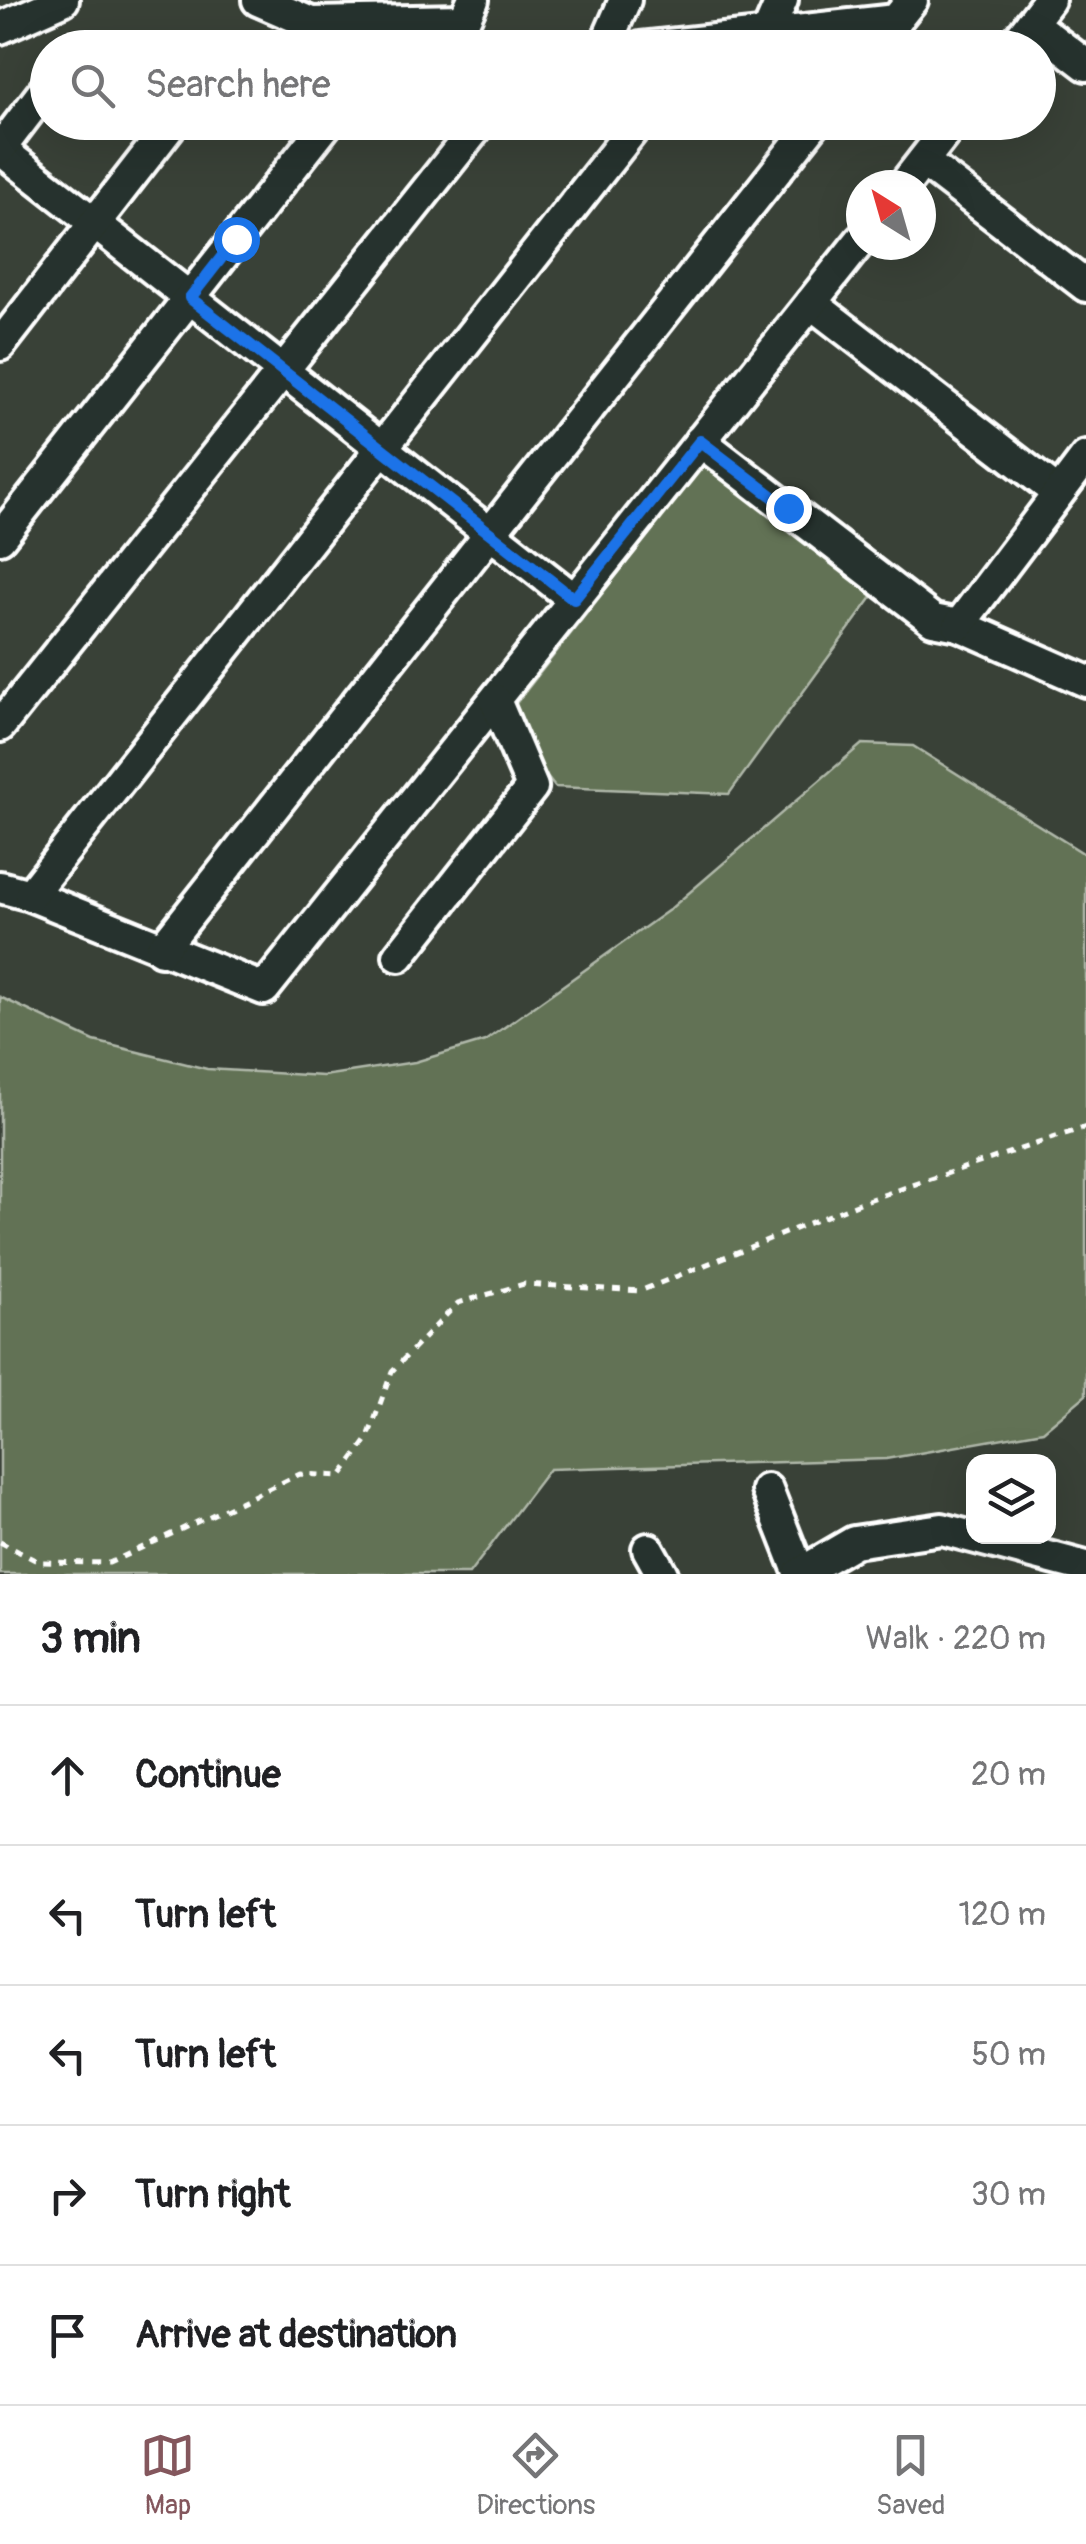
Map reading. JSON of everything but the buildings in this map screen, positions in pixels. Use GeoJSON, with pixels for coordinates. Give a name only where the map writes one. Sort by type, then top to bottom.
{"type":"FeatureCollection","features":[{"type":"Feature","properties":{"kind":"street"},"geometry":{"type":"LineString","coordinates":[[0,28],[62,0]]}},
{"type":"Feature","properties":{"kind":"street"},"geometry":{"type":"LineString","coordinates":[[258,0],[316,12],[464,20],[473,0]]}},
{"type":"Feature","properties":{"kind":"street"},"geometry":{"type":"LineString","coordinates":[[612,30],[625,0]]}},
{"type":"Feature","properties":{"kind":"street"},"geometry":{"type":"LineString","coordinates":[[768,30],[782,0]]}},
{"type":"Feature","properties":{"kind":"street"},"geometry":{"type":"LineString","coordinates":[[789,30],[904,10]]}},
{"type":"Feature","properties":{"kind":"street"},"geometry":{"type":"LineString","coordinates":[[888,30],[904,10]]}},
{"type":"Feature","properties":{"kind":"street"},"geometry":{"type":"LineString","coordinates":[[1056,30],[1086,65]]}},
{"type":"Feature","properties":{"kind":"street"},"geometry":{"type":"LineString","coordinates":[[30,110],[0,149],[574,599]]}},
{"type":"Feature","properties":{"kind":"street"},"geometry":{"type":"LineString","coordinates":[[0,344],[160,140]]}},
{"type":"Feature","properties":{"kind":"street"},"geometry":{"type":"LineString","coordinates":[[0,538],[314,140]]}},
{"type":"Feature","properties":{"kind":"street"},"geometry":{"type":"LineString","coordinates":[[0,726],[467,140]]}},
{"type":"Feature","properties":{"kind":"street"},"geometry":{"type":"LineString","coordinates":[[30,895],[625,140]]}},
{"type":"Feature","properties":{"kind":"street"},"geometry":{"type":"LineString","coordinates":[[161,950],[801,140]]}},
{"type":"Feature","properties":{"kind":"street"},"geometry":{"type":"LineString","coordinates":[[916,170],[939,140]]}},
{"type":"Feature","properties":{"kind":"street"},"geometry":{"type":"LineString","coordinates":[[936,187],[1086,286]]}},
{"type":"Feature","properties":{"kind":"street"},"geometry":{"type":"LineString","coordinates":[[0,887],[30,895],[264,989],[846,259]]}},
{"type":"Feature","properties":{"kind":"street"},"geometry":{"type":"LineString","coordinates":[[811,303],[1075,477],[959,624]]}},
{"type":"Feature","properties":{"kind":"street"},"geometry":{"type":"LineString","coordinates":[[700,441],[933,620],[959,624],[1086,681]]}},
{"type":"Feature","properties":{"kind":"street"},"geometry":{"type":"LineString","coordinates":[[399,956],[532,787],[495,700]]}},
{"type":"Feature","properties":{"kind":"street"},"geometry":{"type":"LineString","coordinates":[[767,1490],[799,1574],[854,1542],[942,1530],[1081,1569]]}},
{"type":"Feature","properties":{"kind":"path"},"geometry":{"type":"LineString","coordinates":[[0,1542],[39,1562],[110,1563],[300,1474],[341,1476],[367,1440],[392,1371],[458,1303],[524,1284],[640,1292],[862,1202],[1086,1127]]}},
{"type":"Feature","properties":{"kind":"green space"},"geometry":{"type":"Polygon","coordinates":[[[707,460],[878,589],[729,794],[555,787],[528,753],[514,706],[707,460]]]}},
{"type":"Feature","properties":{"kind":"green space"},"geometry":{"type":"Polygon","coordinates":[[[862,744],[913,746],[1086,855],[1086,1395],[1043,1431],[886,1459],[549,1469],[469,1574],[0,1574],[0,997],[94,1041],[207,1069],[323,1076],[415,1062],[485,1041],[669,910],[862,744]]]}},
{"type":"Feature","properties":{"kind":"route"},"geometry":{"type":"LineString","coordinates":[[236,239],[190,298],[574,599],[700,441],[788,508]]}}]}
